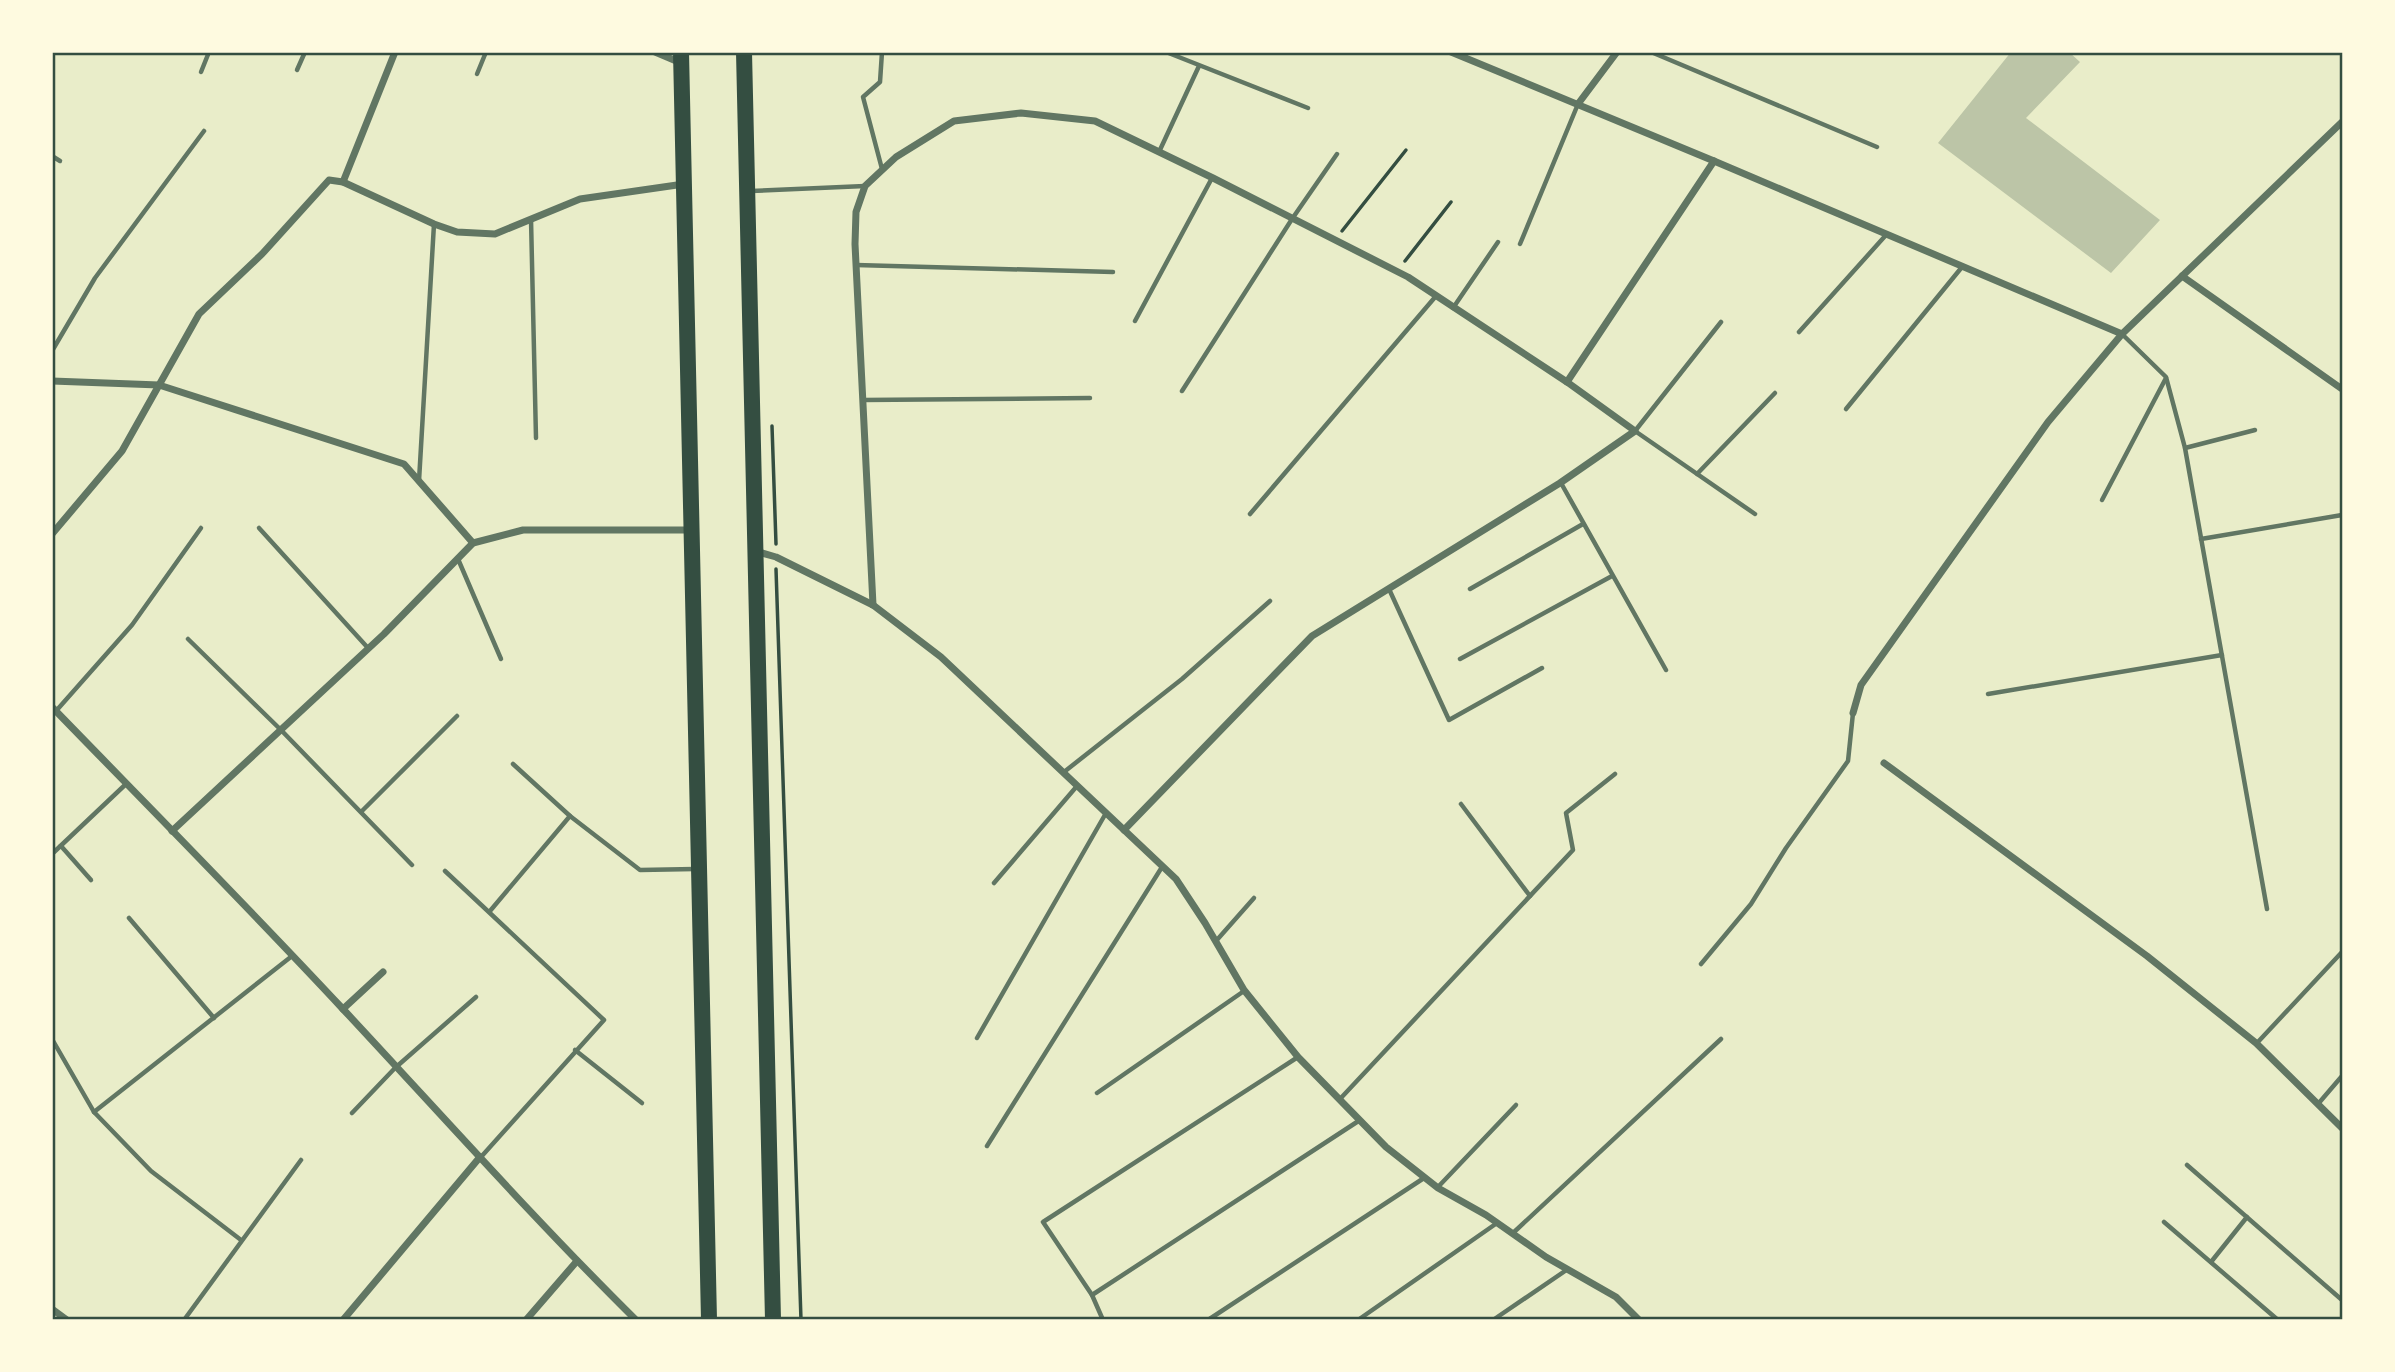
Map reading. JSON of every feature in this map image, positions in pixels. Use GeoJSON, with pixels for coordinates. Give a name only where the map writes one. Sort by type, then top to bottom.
{"type":"FeatureCollection","features":[{"type":"Feature","properties":{"kind":"highway"},"geometry":{"type":"LineString","coordinates":[[744,52],[773,1320]]}},
{"type":"Feature","properties":{"kind":"highway"},"geometry":{"type":"LineString","coordinates":[[681,58],[709,1320]]}},
{"type":"Feature","properties":{"kind":"street"},"geometry":{"type":"LineString","coordinates":[[343,182],[395,52]]}},
{"type":"Feature","properties":{"kind":"street"},"geometry":{"type":"LineString","coordinates":[[655,52],[681,58]]}},
{"type":"Feature","properties":{"kind":"street"},"geometry":{"type":"LineString","coordinates":[[1451,52],[2122,334]]}},
{"type":"Feature","properties":{"kind":"street"},"geometry":{"type":"LineString","coordinates":[[1578,104],[1618,52]]}},
{"type":"Feature","properties":{"kind":"street"},"geometry":{"type":"LineString","coordinates":[[873,605],[856,265],[856,212],[865,186],[882,170],[896,157],[954,121],[1021,113],[1096,121],[1397,272],[1567,382],[1635,431],[1560,483],[1312,636],[1124,830]]}},
{"type":"Feature","properties":{"kind":"street"},"geometry":{"type":"LineString","coordinates":[[1853,713],[1861,685],[2048,422],[2122,334],[2343,122]]}},
{"type":"Feature","properties":{"kind":"street"},"geometry":{"type":"LineString","coordinates":[[1567,382],[1714,161]]}},
{"type":"Feature","properties":{"kind":"street"},"geometry":{"type":"LineString","coordinates":[[52,534],[122,451],[199,314],[262,254],[329,180],[343,182],[457,232],[495,234],[580,199],[684,184]]}},
{"type":"Feature","properties":{"kind":"street"},"geometry":{"type":"LineString","coordinates":[[2182,276],[2343,389]]}},
{"type":"Feature","properties":{"kind":"street"},"geometry":{"type":"LineString","coordinates":[[52,382],[159,385],[404,464],[473,543]]}},
{"type":"Feature","properties":{"kind":"street"},"geometry":{"type":"LineString","coordinates":[[172,831],[368,649],[473,543],[523,530],[691,530]]}},
{"type":"Feature","properties":{"kind":"street"},"geometry":{"type":"LineString","coordinates":[[755,551],[776,556],[873,605],[941,657],[1176,879],[1244,990],[1298,1057],[1386,1147],[1438,1188],[1497,1223],[1546,1257],[1616,1297],[1639,1320]]}},
{"type":"Feature","properties":{"kind":"street"},"geometry":{"type":"LineString","coordinates":[[54,709],[343,1009],[395,1068],[636,1320]]}},
{"type":"Feature","properties":{"kind":"street"},"geometry":{"type":"LineString","coordinates":[[1884,763],[2147,956],[2256,1043],[2343,1128]]}},
{"type":"Feature","properties":{"kind":"street"},"geometry":{"type":"LineString","coordinates":[[343,1009],[383,972]]}},
{"type":"Feature","properties":{"kind":"street"},"geometry":{"type":"LineString","coordinates":[[343,1320],[480,1157]]}},
{"type":"Feature","properties":{"kind":"street"},"geometry":{"type":"LineString","coordinates":[[527,1320],[578,1261]]}},
{"type":"Feature","properties":{"kind":"street"},"geometry":{"type":"LineString","coordinates":[[52,1308],[67,1320]]}},
{"type":"Feature","properties":{"kind":"lane"},"geometry":{"type":"LineString","coordinates":[[201,72],[209,52]]}},
{"type":"Feature","properties":{"kind":"lane"},"geometry":{"type":"LineString","coordinates":[[297,70],[304,52]]}},
{"type":"Feature","properties":{"kind":"lane"},"geometry":{"type":"LineString","coordinates":[[477,74],[486,52]]}},
{"type":"Feature","properties":{"kind":"lane"},"geometry":{"type":"LineString","coordinates":[[882,52],[880,82],[863,97],[882,170]]}},
{"type":"Feature","properties":{"kind":"lane"},"geometry":{"type":"LineString","coordinates":[[1166,52],[1308,108]]}},
{"type":"Feature","properties":{"kind":"lane"},"geometry":{"type":"LineString","coordinates":[[1651,52],[1877,147]]}},
{"type":"Feature","properties":{"kind":"lane"},"geometry":{"type":"LineString","coordinates":[[1159,152],[1199,66]]}},
{"type":"Feature","properties":{"kind":"lane"},"geometry":{"type":"LineString","coordinates":[[1520,244],[1578,104]]}},
{"type":"Feature","properties":{"kind":"lane"},"geometry":{"type":"LineString","coordinates":[[52,351],[95,278],[204,131]]}},
{"type":"Feature","properties":{"kind":"lane"},"geometry":{"type":"LineString","coordinates":[[1182,391],[1337,154]]}},
{"type":"Feature","properties":{"kind":"lane"},"geometry":{"type":"LineString","coordinates":[[52,156],[60,161]]}},
{"type":"Feature","properties":{"kind":"lane"},"geometry":{"type":"LineString","coordinates":[[1135,320],[1213,178]]}},
{"type":"Feature","properties":{"kind":"lane"},"geometry":{"type":"LineString","coordinates":[[747,191],[865,186]]}},
{"type":"Feature","properties":{"kind":"lane"},"geometry":{"type":"LineString","coordinates":[[531,219],[536,438]]}},
{"type":"Feature","properties":{"kind":"lane"},"geometry":{"type":"LineString","coordinates":[[419,482],[434,224]]}},
{"type":"Feature","properties":{"kind":"lane"},"geometry":{"type":"LineString","coordinates":[[1799,332],[1886,235]]}},
{"type":"Feature","properties":{"kind":"lane"},"geometry":{"type":"LineString","coordinates":[[1453,308],[1499,243]]}},
{"type":"Feature","properties":{"kind":"lane"},"geometry":{"type":"LineString","coordinates":[[856,265],[1113,272]]}},
{"type":"Feature","properties":{"kind":"lane"},"geometry":{"type":"LineString","coordinates":[[1846,409],[1962,267]]}},
{"type":"Feature","properties":{"kind":"lane"},"geometry":{"type":"LineString","coordinates":[[1250,514],[1436,296]]}},
{"type":"Feature","properties":{"kind":"lane"},"geometry":{"type":"LineString","coordinates":[[1721,322],[1635,431],[1755,514]]}},
{"type":"Feature","properties":{"kind":"lane"},"geometry":{"type":"LineString","coordinates":[[2122,334],[2166,377],[2185,448],[2267,909]]}},
{"type":"Feature","properties":{"kind":"lane"},"geometry":{"type":"LineString","coordinates":[[2102,500],[2166,377]]}},
{"type":"Feature","properties":{"kind":"lane"},"geometry":{"type":"LineString","coordinates":[[1697,474],[1776,393]]}},
{"type":"Feature","properties":{"kind":"lane"},"geometry":{"type":"LineString","coordinates":[[863,400],[1090,398]]}},
{"type":"Feature","properties":{"kind":"lane"},"geometry":{"type":"LineString","coordinates":[[2185,448],[2255,430]]}},
{"type":"Feature","properties":{"kind":"lane"},"geometry":{"type":"LineString","coordinates":[[1560,483],[1665,670]]}},
{"type":"Feature","properties":{"kind":"lane"},"geometry":{"type":"LineString","coordinates":[[2201,539],[2343,515]]}},
{"type":"Feature","properties":{"kind":"lane"},"geometry":{"type":"LineString","coordinates":[[1471,589],[1583,524]]}},
{"type":"Feature","properties":{"kind":"lane"},"geometry":{"type":"LineString","coordinates":[[54,709],[131,625],[201,528]]}},
{"type":"Feature","properties":{"kind":"lane"},"geometry":{"type":"LineString","coordinates":[[259,528],[368,649]]}},
{"type":"Feature","properties":{"kind":"lane"},"geometry":{"type":"LineString","coordinates":[[458,559],[501,659]]}},
{"type":"Feature","properties":{"kind":"lane"},"geometry":{"type":"LineString","coordinates":[[1460,659],[1612,576]]}},
{"type":"Feature","properties":{"kind":"lane"},"geometry":{"type":"LineString","coordinates":[[1389,589],[1449,720],[1542,668]]}},
{"type":"Feature","properties":{"kind":"lane"},"geometry":{"type":"LineString","coordinates":[[1063,773],[1182,678],[1270,601]]}},
{"type":"Feature","properties":{"kind":"lane"},"geometry":{"type":"LineString","coordinates":[[188,639],[412,864]]}},
{"type":"Feature","properties":{"kind":"lane"},"geometry":{"type":"LineString","coordinates":[[1988,694],[2222,655]]}},
{"type":"Feature","properties":{"kind":"lane"},"geometry":{"type":"LineString","coordinates":[[1701,964],[1751,904],[1786,848],[1848,761],[1853,713]]}},
{"type":"Feature","properties":{"kind":"lane"},"geometry":{"type":"LineString","coordinates":[[362,811],[457,716]]}},
{"type":"Feature","properties":{"kind":"lane"},"geometry":{"type":"LineString","coordinates":[[513,764],[570,816],[640,870],[699,869]]}},
{"type":"Feature","properties":{"kind":"lane"},"geometry":{"type":"LineString","coordinates":[[1340,1099],[1573,850],[1566,813],[1615,774]]}},
{"type":"Feature","properties":{"kind":"lane"},"geometry":{"type":"LineString","coordinates":[[52,854],[126,783]]}},
{"type":"Feature","properties":{"kind":"lane"},"geometry":{"type":"LineString","coordinates":[[994,883],[1077,786]]}},
{"type":"Feature","properties":{"kind":"lane"},"geometry":{"type":"LineString","coordinates":[[1461,804],[1530,896]]}},
{"type":"Feature","properties":{"kind":"lane"},"geometry":{"type":"LineString","coordinates":[[977,1038],[1106,813]]}},
{"type":"Feature","properties":{"kind":"lane"},"geometry":{"type":"LineString","coordinates":[[490,911],[570,816]]}},
{"type":"Feature","properties":{"kind":"lane"},"geometry":{"type":"LineString","coordinates":[[61,846],[91,880]]}},
{"type":"Feature","properties":{"kind":"lane"},"geometry":{"type":"LineString","coordinates":[[987,1146],[1162,867]]}},
{"type":"Feature","properties":{"kind":"lane"},"geometry":{"type":"LineString","coordinates":[[445,871],[604,1020],[480,1157]]}},
{"type":"Feature","properties":{"kind":"lane"},"geometry":{"type":"LineString","coordinates":[[1216,941],[1254,898]]}},
{"type":"Feature","properties":{"kind":"lane"},"geometry":{"type":"LineString","coordinates":[[129,918],[214,1018]]}},
{"type":"Feature","properties":{"kind":"lane"},"geometry":{"type":"LineString","coordinates":[[2256,1043],[2343,952]]}},
{"type":"Feature","properties":{"kind":"lane"},"geometry":{"type":"LineString","coordinates":[[94,1112],[292,956]]}},
{"type":"Feature","properties":{"kind":"lane"},"geometry":{"type":"LineString","coordinates":[[1097,1093],[1244,990]]}},
{"type":"Feature","properties":{"kind":"lane"},"geometry":{"type":"LineString","coordinates":[[352,1113],[395,1068],[476,997]]}},
{"type":"Feature","properties":{"kind":"lane"},"geometry":{"type":"LineString","coordinates":[[52,1039],[94,1112],[151,1171],[241,1240]]}},
{"type":"Feature","properties":{"kind":"lane"},"geometry":{"type":"LineString","coordinates":[[1512,1233],[1721,1039]]}},
{"type":"Feature","properties":{"kind":"lane"},"geometry":{"type":"LineString","coordinates":[[575,1051],[642,1104]]}},
{"type":"Feature","properties":{"kind":"lane"},"geometry":{"type":"LineString","coordinates":[[1103,1320],[1092,1295],[1043,1222],[1298,1057]]}},
{"type":"Feature","properties":{"kind":"lane"},"geometry":{"type":"LineString","coordinates":[[2318,1104],[2343,1076]]}},
{"type":"Feature","properties":{"kind":"lane"},"geometry":{"type":"LineString","coordinates":[[1438,1188],[1516,1105]]}},
{"type":"Feature","properties":{"kind":"lane"},"geometry":{"type":"LineString","coordinates":[[1092,1295],[1360,1120]]}},
{"type":"Feature","properties":{"kind":"lane"},"geometry":{"type":"LineString","coordinates":[[184,1320],[301,1160]]}},
{"type":"Feature","properties":{"kind":"lane"},"geometry":{"type":"LineString","coordinates":[[2187,1165],[2343,1300]]}},
{"type":"Feature","properties":{"kind":"lane"},"geometry":{"type":"LineString","coordinates":[[1208,1320],[1424,1178]]}},
{"type":"Feature","properties":{"kind":"lane"},"geometry":{"type":"LineString","coordinates":[[2211,1262],[2247,1217]]}},
{"type":"Feature","properties":{"kind":"lane"},"geometry":{"type":"LineString","coordinates":[[2164,1222],[2278,1320]]}},
{"type":"Feature","properties":{"kind":"lane"},"geometry":{"type":"LineString","coordinates":[[1358,1320],[1497,1223]]}},
{"type":"Feature","properties":{"kind":"lane"},"geometry":{"type":"LineString","coordinates":[[1493,1320],[1568,1269]]}},
{"type":"Feature","properties":{"kind":"path"},"geometry":{"type":"LineString","coordinates":[[1334,240],[1406,150]]}},
{"type":"Feature","properties":{"kind":"path"},"geometry":{"type":"LineString","coordinates":[[1397,272],[1451,202]]}},
{"type":"Feature","properties":{"kind":"path"},"geometry":{"type":"LineString","coordinates":[[772,419],[801,1320]]}},
{"type":"Feature","properties":{"kind":"building"},"geometry":{"type":"Polygon","coordinates":[[[2011,52],[2069,52],[2080,62],[2026,118],[2160,220],[2111,273],[1938,143],[2011,52]]]}}]}
